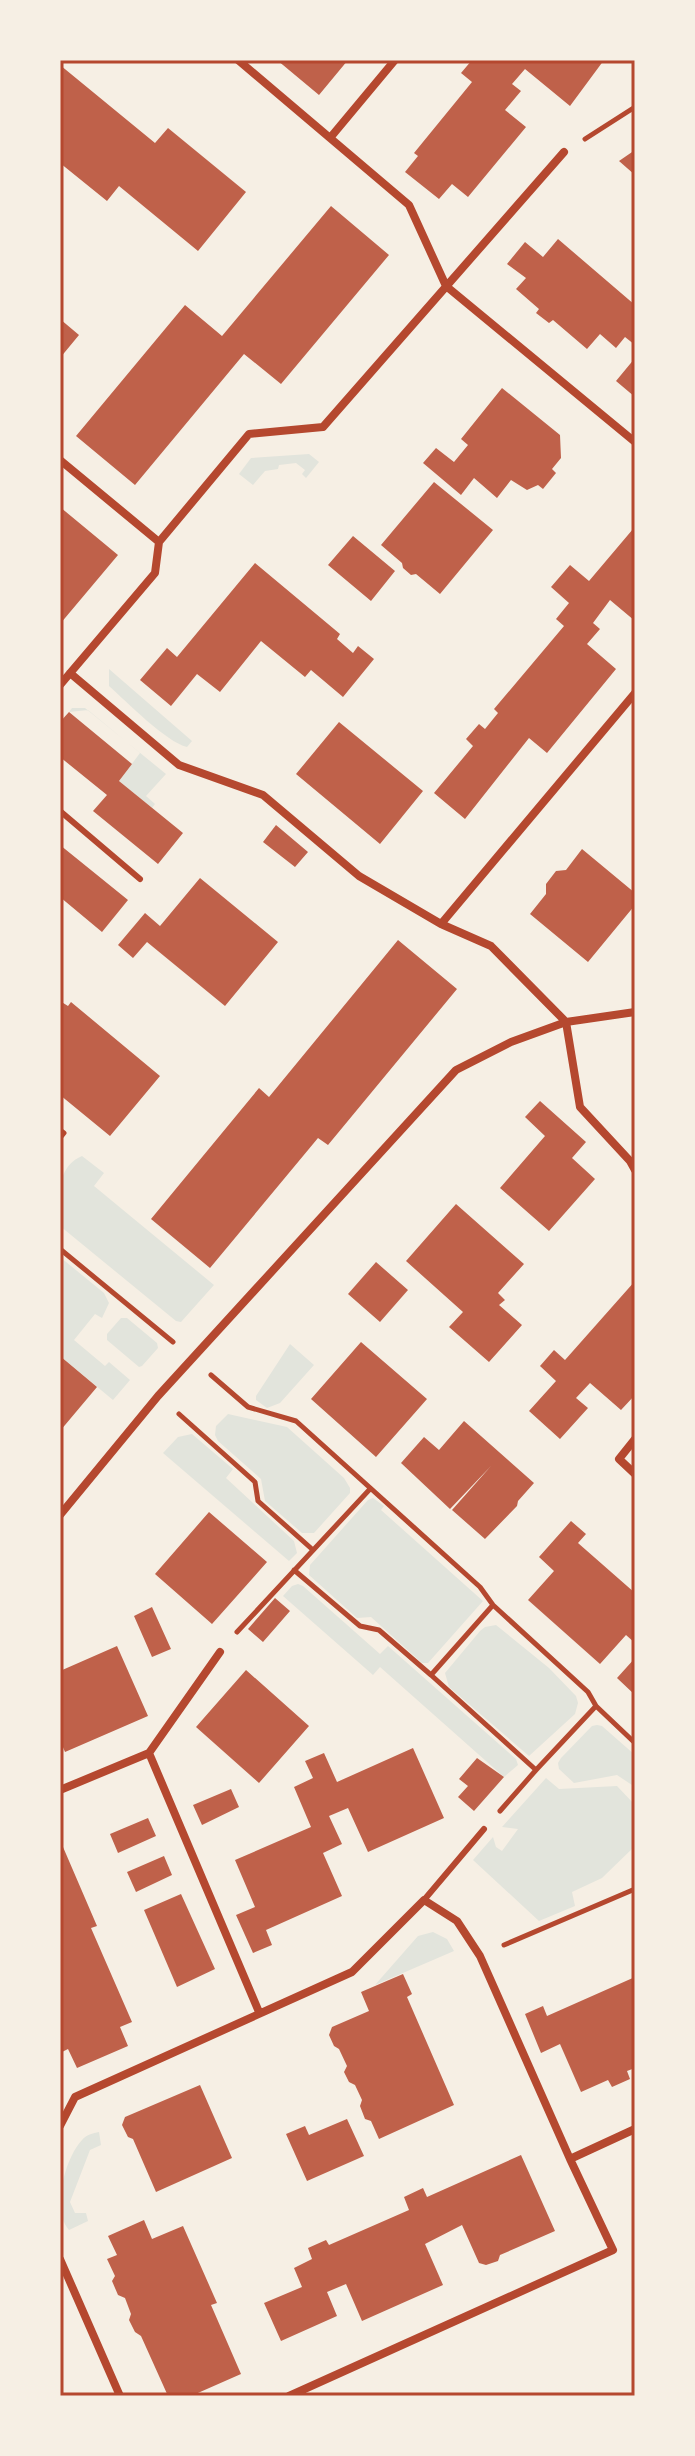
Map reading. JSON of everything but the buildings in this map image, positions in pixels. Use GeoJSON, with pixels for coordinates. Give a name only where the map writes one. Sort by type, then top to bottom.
{"type":"FeatureCollection","features":[{"type":"Feature","properties":{"kind":"street"},"geometry":{"type":"LineString","coordinates":[[238,60],[409,205],[446,286],[635,442]]}},
{"type":"Feature","properties":{"kind":"street"},"geometry":{"type":"LineString","coordinates":[[330,138],[395,60]]}},
{"type":"Feature","properties":{"kind":"street"},"geometry":{"type":"LineString","coordinates":[[60,685],[155,573],[159,542],[249,434],[323,427],[564,152]]}},
{"type":"Feature","properties":{"kind":"street"},"geometry":{"type":"LineString","coordinates":[[60,460],[159,542]]}},
{"type":"Feature","properties":{"kind":"street"},"geometry":{"type":"LineString","coordinates":[[70,673],[179,765],[263,795],[359,876],[441,924],[491,946],[566,1022],[580,1107],[635,1170]]}},
{"type":"Feature","properties":{"kind":"street"},"geometry":{"type":"LineString","coordinates":[[441,924],[635,693]]}},
{"type":"Feature","properties":{"kind":"street"},"geometry":{"type":"LineString","coordinates":[[60,1515],[158,1396],[456,1070],[511,1042],[566,1022],[635,1012]]}},
{"type":"Feature","properties":{"kind":"street"},"geometry":{"type":"LineString","coordinates":[[635,1439],[619,1459],[635,1474]]}},
{"type":"Feature","properties":{"kind":"street"},"geometry":{"type":"LineString","coordinates":[[60,1790],[149,1753],[220,1652]]}},
{"type":"Feature","properties":{"kind":"street"},"geometry":{"type":"LineString","coordinates":[[149,1753],[259,2012]]}},
{"type":"Feature","properties":{"kind":"street"},"geometry":{"type":"LineString","coordinates":[[60,2126],[75,2097],[352,1972],[424,1900],[457,1921],[480,1956],[613,2250],[289,2396]]}},
{"type":"Feature","properties":{"kind":"street"},"geometry":{"type":"LineString","coordinates":[[570,2159],[635,2129]]}},
{"type":"Feature","properties":{"kind":"street"},"geometry":{"type":"LineString","coordinates":[[60,2259],[120,2396]]}},
{"type":"Feature","properties":{"kind":"lane"},"geometry":{"type":"LineString","coordinates":[[60,811],[140,879]]}},
{"type":"Feature","properties":{"kind":"lane"},"geometry":{"type":"LineString","coordinates":[[424,1900],[484,1829]]}},
{"type":"Feature","properties":{"kind":"path"},"geometry":{"type":"LineString","coordinates":[[564,152],[635,107]]}},
{"type":"Feature","properties":{"kind":"path"},"geometry":{"type":"LineString","coordinates":[[60,1130],[64,1133],[60,1138]]}},
{"type":"Feature","properties":{"kind":"path"},"geometry":{"type":"LineString","coordinates":[[60,1249],[248,1407],[296,1421],[480,1587],[493,1605],[588,1692],[596,1706],[635,1743]]}},
{"type":"Feature","properties":{"kind":"path"},"geometry":{"type":"LineString","coordinates":[[158,1396],[255,1482],[258,1501],[313,1550]]}},
{"type":"Feature","properties":{"kind":"path"},"geometry":{"type":"LineString","coordinates":[[220,1652],[370,1489]]}},
{"type":"Feature","properties":{"kind":"path"},"geometry":{"type":"LineString","coordinates":[[294,1570],[360,1626],[379,1630],[536,1770]]}},
{"type":"Feature","properties":{"kind":"path"},"geometry":{"type":"LineString","coordinates":[[431,1675],[493,1605]]}},
{"type":"Feature","properties":{"kind":"path"},"geometry":{"type":"LineString","coordinates":[[484,1829],[596,1706]]}},
{"type":"Feature","properties":{"kind":"path"},"geometry":{"type":"LineString","coordinates":[[480,1956],[635,1889]]}},
{"type":"Feature","properties":{"kind":"shaded area"},"geometry":{"type":"Polygon","coordinates":[[[309,454],[319,462],[306,478],[302,474],[305,470],[296,463],[265,471],[253,485],[239,474],[251,458],[309,454]]]}},
{"type":"Feature","properties":{"kind":"shaded area"},"geometry":{"type":"Polygon","coordinates":[[[109,669],[192,741],[187,747],[158,730],[109,686],[109,669]]]}},
{"type":"Feature","properties":{"kind":"shaded area"},"geometry":{"type":"Polygon","coordinates":[[[72,708],[85,708],[88,710],[69,712],[72,708]]]}},
{"type":"Feature","properties":{"kind":"shaded area"},"geometry":{"type":"Polygon","coordinates":[[[125,740],[166,774],[146,796],[155,804],[152,808],[119,781],[140,753],[125,740]]]}},
{"type":"Feature","properties":{"kind":"shaded area"},"geometry":{"type":"Polygon","coordinates":[[[82,1156],[104,1173],[94,1186],[214,1285],[181,1322],[60,1226],[60,1186],[67,1168],[82,1156]]]}},
{"type":"Feature","properties":{"kind":"shaded area"},"geometry":{"type":"Polygon","coordinates":[[[60,1257],[104,1293],[109,1303],[102,1318],[95,1314],[74,1340],[105,1366],[109,1362],[130,1380],[113,1400],[60,1356],[60,1257]]]}},
{"type":"Feature","properties":{"kind":"shaded area"},"geometry":{"type":"Polygon","coordinates":[[[121,1318],[127,1318],[157,1343],[158,1348],[142,1366],[139,1367],[107,1340],[107,1334],[121,1318]]]}},
{"type":"Feature","properties":{"kind":"shaded area"},"geometry":{"type":"Polygon","coordinates":[[[290,1344],[314,1365],[280,1403],[267,1408],[256,1400],[256,1396],[290,1344]]]}},
{"type":"Feature","properties":{"kind":"shaded area"},"geometry":{"type":"Polygon","coordinates":[[[228,1414],[287,1427],[344,1478],[350,1493],[314,1533],[302,1533],[265,1501],[261,1479],[218,1441],[216,1426],[228,1414]]]}},
{"type":"Feature","properties":{"kind":"shaded area"},"geometry":{"type":"Polygon","coordinates":[[[192,1434],[233,1469],[226,1478],[294,1541],[297,1553],[289,1561],[163,1453],[178,1437],[192,1434]]]}},
{"type":"Feature","properties":{"kind":"shaded area"},"geometry":{"type":"Polygon","coordinates":[[[373,1498],[384,1506],[381,1510],[483,1601],[428,1663],[422,1663],[371,1617],[357,1618],[309,1575],[310,1565],[373,1498]]]}},
{"type":"Feature","properties":{"kind":"shaded area"},"geometry":{"type":"Polygon","coordinates":[[[298,1584],[380,1654],[388,1646],[516,1759],[518,1765],[504,1777],[380,1667],[373,1675],[283,1596],[298,1584]]]}},
{"type":"Feature","properties":{"kind":"shaded area"},"geometry":{"type":"Polygon","coordinates":[[[496,1625],[549,1668],[576,1696],[578,1703],[575,1714],[529,1756],[449,1687],[445,1673],[480,1631],[496,1625]]]}},
{"type":"Feature","properties":{"kind":"shaded area"},"geometry":{"type":"Polygon","coordinates":[[[597,1725],[635,1755],[635,1787],[617,1775],[574,1783],[559,1769],[561,1758],[592,1726],[597,1725]]]}},
{"type":"Feature","properties":{"kind":"shaded area"},"geometry":{"type":"Polygon","coordinates":[[[546,1778],[559,1789],[617,1786],[635,1805],[635,1846],[602,1878],[572,1892],[575,1906],[539,1921],[473,1860],[493,1837],[496,1847],[502,1851],[518,1829],[502,1827],[546,1778]]]}},
{"type":"Feature","properties":{"kind":"shaded area"},"geometry":{"type":"Polygon","coordinates":[[[433,1932],[447,1939],[454,1951],[375,1985],[418,1936],[433,1932]]]}},
{"type":"Feature","properties":{"kind":"shaded area"},"geometry":{"type":"Polygon","coordinates":[[[99,2132],[101,2145],[90,2150],[70,2202],[75,2213],[86,2213],[88,2221],[69,2230],[61,2210],[62,2184],[76,2148],[90,2134],[99,2132]]]}}]}
